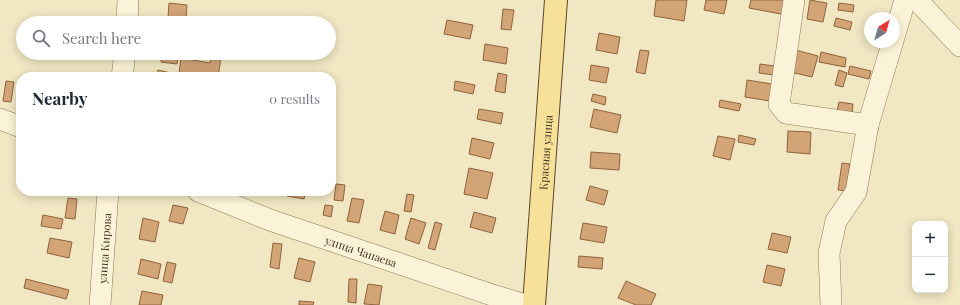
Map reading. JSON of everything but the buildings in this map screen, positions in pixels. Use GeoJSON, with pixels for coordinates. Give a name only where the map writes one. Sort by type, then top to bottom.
{"type":"FeatureCollection","features":[{"type":"Feature","properties":{"kind":"main road","name":"Красная улица"},"geometry":{"type":"LineString","coordinates":[[534,305],[556,0]]}},
{"type":"Feature","properties":{"kind":"street"},"geometry":{"type":"LineString","coordinates":[[127,16],[128,0]]}},
{"type":"Feature","properties":{"kind":"street"},"geometry":{"type":"LineString","coordinates":[[794,0],[779,104],[786,114],[868,125]]}},
{"type":"Feature","properties":{"kind":"street"},"geometry":{"type":"LineString","coordinates":[[831,305],[829,253],[836,221],[856,192],[868,125],[898,28],[905,0]]}},
{"type":"Feature","properties":{"kind":"street"},"geometry":{"type":"LineString","coordinates":[[917,0],[960,46]]}},
{"type":"Feature","properties":{"kind":"street"},"geometry":{"type":"LineString","coordinates":[[123,72],[124,60]]}},
{"type":"Feature","properties":{"kind":"street"},"geometry":{"type":"LineString","coordinates":[[0,119],[16,125]]}},
{"type":"Feature","properties":{"kind":"street","name":"улица Кирова"},"geometry":{"type":"LineString","coordinates":[[100,305],[108,196]]}},
{"type":"Feature","properties":{"kind":"street","name":"улица Чапаева"},"geometry":{"type":"LineString","coordinates":[[210,196],[270,220],[492,295],[526,305]]}}]}
